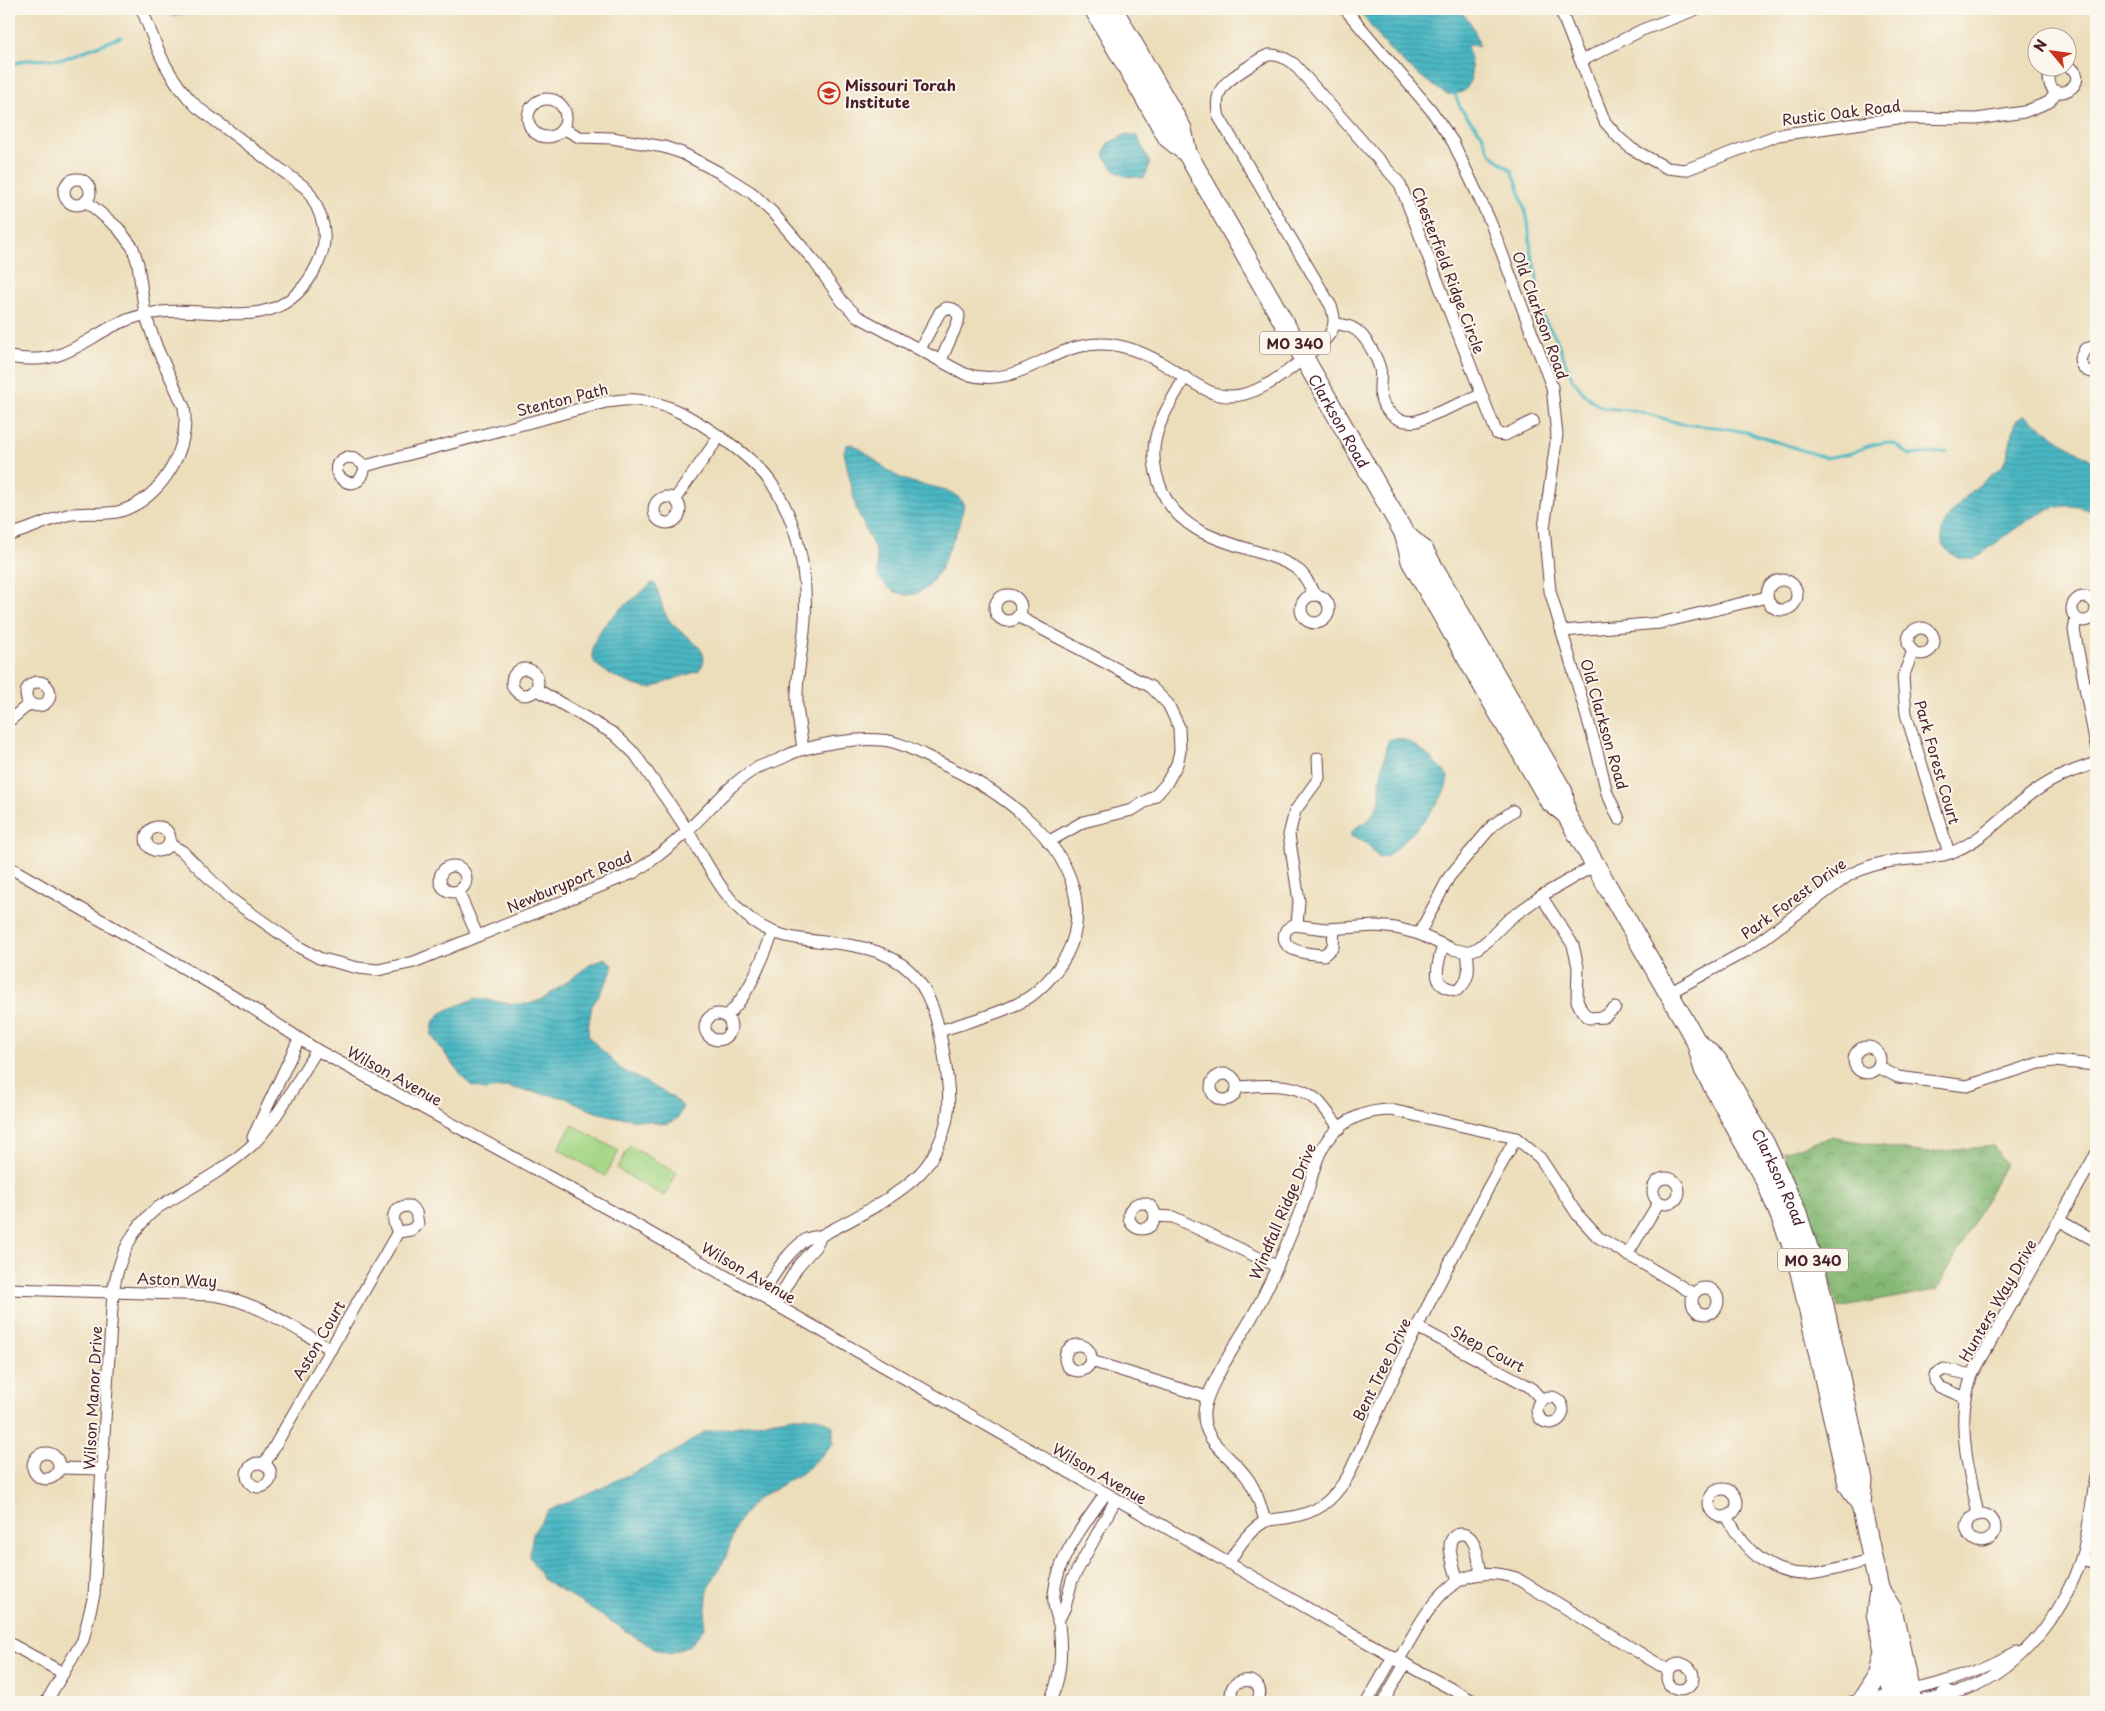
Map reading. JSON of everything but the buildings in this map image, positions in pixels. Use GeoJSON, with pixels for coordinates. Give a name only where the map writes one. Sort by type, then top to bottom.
{"type":"FeatureCollection","features":[{"type":"Feature","properties":{"kind":"main road","name":"Clarkson Road"},"geometry":{"type":"LineString","coordinates":[[1094,9],[1168,138],[1187,153]]}},
{"type":"Feature","properties":{"kind":"main road","name":"Clarkson Road"},"geometry":{"type":"LineString","coordinates":[[1110,11],[1182,129],[1187,153],[1404,533],[1411,560],[1550,802],[1566,814],[1696,1041],[1704,1070],[1754,1158],[1790,1240],[1809,1306],[1848,1484],[1861,1505],[1873,1559],[1879,1589],[1876,1614],[1884,1652],[1905,1699]]}},
{"type":"Feature","properties":{"kind":"main road","name":"Clarkson Road"},"geometry":{"type":"LineString","coordinates":[[1879,1589],[1892,1608],[1905,1699]]}},
{"type":"Feature","properties":{"kind":"main road"},"geometry":{"type":"LineString","coordinates":[[1857,1701],[1879,1673],[1884,1652]]}},
{"type":"Feature","properties":{"kind":"street"},"geometry":{"type":"LineString","coordinates":[[9,357],[32,360],[69,352],[117,324],[145,314],[170,310],[251,314],[274,310],[299,294],[314,272],[324,245],[325,229],[315,202],[307,189],[197,107],[186,96],[164,64],[142,9]]}},
{"type":"Feature","properties":{"kind":"street","name":"Old Clarkson Road"},"geometry":{"type":"LineString","coordinates":[[1345,9],[1431,110],[1453,142],[1490,221],[1552,388],[1558,435],[1544,528],[1550,591],[1597,751],[1607,793],[1619,819]]}},
{"type":"Feature","properties":{"kind":"street","name":"Rustic Oak Road"},"geometry":{"type":"LineString","coordinates":[[1560,9],[1605,122],[1632,149],[1666,168],[1685,170],[1778,135],[1898,118],[1977,119],[2014,114],[2049,102],[2057,91],[2070,90],[2075,83],[2076,78]]}},
{"type":"Feature","properties":{"kind":"street"},"geometry":{"type":"LineString","coordinates":[[1581,61],[1642,30],[1698,9]]}},
{"type":"Feature","properties":{"kind":"street","name":"Chesterfield Ridge Circle"},"geometry":{"type":"LineString","coordinates":[[1334,323],[1335,316],[1331,306],[1219,117],[1216,105],[1220,92],[1226,82],[1258,60],[1268,56],[1278,56],[1294,64],[1400,184],[1496,434],[1505,435],[1533,421]]}},
{"type":"Feature","properties":{"kind":"street"},"geometry":{"type":"LineString","coordinates":[[2049,78],[2053,89],[2057,91]]}},
{"type":"Feature","properties":{"kind":"street"},"geometry":{"type":"LineString","coordinates":[[563,128],[579,137],[612,138],[664,147],[682,153],[722,174],[752,193],[773,213],[810,256],[842,301],[857,316],[965,374],[979,378],[994,378],[1023,370],[1068,350],[1100,344],[1134,350],[1147,355],[1214,393],[1228,396],[1261,389],[1328,338],[1334,323],[1348,326],[1362,336],[1380,370],[1382,402],[1396,419],[1406,423],[1417,421],[1480,395]]}},
{"type":"Feature","properties":{"kind":"street"},"geometry":{"type":"LineString","coordinates":[[9,535],[70,514],[110,513],[127,508],[144,499],[154,490],[175,460],[184,438],[186,417],[184,407],[157,348],[145,314],[138,264],[133,248],[118,228],[86,201]]}},
{"type":"Feature","properties":{"kind":"street"},"geometry":{"type":"LineString","coordinates":[[920,349],[940,312],[946,308],[953,309],[959,315],[958,322],[941,360]]}},
{"type":"Feature","properties":{"kind":"street"},"geometry":{"type":"LineString","coordinates":[[2096,346],[2085,350],[2080,359],[2082,367],[2096,372]]}},
{"type":"Feature","properties":{"kind":"street"},"geometry":{"type":"LineString","coordinates":[[1185,377],[1158,426],[1153,453],[1158,482],[1172,510],[1182,521],[1194,528],[1283,561],[1298,569],[1308,581],[1314,595]]}},
{"type":"Feature","properties":{"kind":"street","name":"Stenton Path"},"geometry":{"type":"LineString","coordinates":[[365,466],[606,402],[637,400],[666,407],[686,415],[719,436],[758,467],[774,487],[791,519],[800,553],[806,593],[797,703],[803,749]]}},
{"type":"Feature","properties":{"kind":"street"},"geometry":{"type":"LineString","coordinates":[[675,499],[719,436]]}},
{"type":"Feature","properties":{"kind":"street"},"geometry":{"type":"LineString","coordinates":[[1562,631],[1660,623],[1767,596]]}},
{"type":"Feature","properties":{"kind":"street"},"geometry":{"type":"LineString","coordinates":[[1018,615],[1151,687],[1168,704],[1179,728],[1180,751],[1177,764],[1166,784],[1156,796],[1132,810],[1083,822],[1048,842]]}},
{"type":"Feature","properties":{"kind":"street"},"geometry":{"type":"LineString","coordinates":[[2076,619],[2074,630],[2096,745]]}},
{"type":"Feature","properties":{"kind":"street","name":"Park Forest Court"},"geometry":{"type":"LineString","coordinates":[[1913,651],[1903,677],[1906,714],[1950,853]]}},
{"type":"Feature","properties":{"kind":"street"},"geometry":{"type":"LineString","coordinates":[[536,689],[614,734],[635,754],[688,831],[708,867],[736,905],[752,920],[773,933],[789,938],[868,947],[896,960],[922,984],[930,998],[940,1031],[949,1080],[950,1104],[944,1135],[931,1161],[917,1178],[906,1186],[821,1236],[807,1238],[786,1258],[760,1296]]}},
{"type":"Feature","properties":{"kind":"street"},"geometry":{"type":"LineString","coordinates":[[9,721],[29,704]]}},
{"type":"Feature","properties":{"kind":"street","name":"Newburyport Road"},"geometry":{"type":"LineString","coordinates":[[169,844],[182,851],[228,897],[299,947],[319,958],[358,968],[378,970],[414,962],[632,873],[647,864],[688,831],[716,801],[756,768],[803,749],[835,742],[882,740],[905,747],[953,769],[996,795],[1034,825],[1062,861],[1075,895],[1077,925],[1075,936],[1067,953],[1045,983],[1025,1000],[1013,1006],[940,1031]]}},
{"type":"Feature","properties":{"kind":"street"},"geometry":{"type":"LineString","coordinates":[[1297,925],[1299,901],[1289,834],[1295,811],[1319,778],[1318,758]]}},
{"type":"Feature","properties":{"kind":"street","name":"Park Forest Drive"},"geometry":{"type":"LineString","coordinates":[[1669,993],[1748,950],[1849,874],[1867,866],[1891,861],[1928,858],[1950,853],[1972,842],[1994,827],[2035,791],[2050,782],[2096,764]]}},
{"type":"Feature","properties":{"kind":"street"},"geometry":{"type":"LineString","coordinates":[[1419,934],[1449,877],[1493,825],[1513,811]]}},
{"type":"Feature","properties":{"kind":"street"},"geometry":{"type":"LineString","coordinates":[[1334,929],[1334,947],[1324,955],[1293,950],[1288,947],[1284,935],[1289,927],[1297,925],[1334,929],[1376,926],[1396,928],[1419,934],[1452,949],[1467,952],[1478,948],[1508,920],[1541,896],[1595,865]]}},
{"type":"Feature","properties":{"kind":"street","name":"Wilson Avenue"},"geometry":{"type":"LineString","coordinates":[[9,867],[246,1004],[317,1050],[615,1213],[1399,1661],[1475,1702]]}},
{"type":"Feature","properties":{"kind":"street"},"geometry":{"type":"LineString","coordinates":[[458,891],[477,935]]}},
{"type":"Feature","properties":{"kind":"street"},"geometry":{"type":"LineString","coordinates":[[1541,896],[1573,944],[1578,967],[1577,1001],[1582,1011],[1589,1018],[1604,1017],[1615,1008]]}},
{"type":"Feature","properties":{"kind":"street"},"geometry":{"type":"LineString","coordinates":[[726,1017],[738,1005],[747,990],[773,933]]}},
{"type":"Feature","properties":{"kind":"street"},"geometry":{"type":"LineString","coordinates":[[1444,945],[1436,974],[1440,982],[1448,989],[1457,990],[1465,983],[1470,970],[1467,952]]}},
{"type":"Feature","properties":{"kind":"street","name":"Wilson Manor Drive"},"geometry":{"type":"LineString","coordinates":[[249,1148],[299,1039]]}},
{"type":"Feature","properties":{"kind":"street","name":"Wilson Manor Drive"},"geometry":{"type":"LineString","coordinates":[[46,1702],[83,1640],[91,1615],[103,1469],[113,1292],[117,1267],[132,1234],[147,1216],[232,1162],[249,1148],[268,1125],[317,1050]]}},
{"type":"Feature","properties":{"kind":"street"},"geometry":{"type":"LineString","coordinates":[[1878,1067],[1898,1077],[1967,1086],[2040,1063],[2054,1061],[2096,1065]]}},
{"type":"Feature","properties":{"kind":"street"},"geometry":{"type":"LineString","coordinates":[[1238,1087],[1280,1085],[1301,1092],[1319,1102],[1340,1128]]}},
{"type":"Feature","properties":{"kind":"street","name":"Windfall Ridge Drive"},"geometry":{"type":"LineString","coordinates":[[1265,1521],[1258,1496],[1248,1479],[1218,1449],[1206,1430],[1204,1411],[1207,1397],[1253,1315],[1276,1266],[1305,1198],[1317,1160],[1327,1141],[1354,1117],[1378,1110],[1391,1110],[1516,1138],[1540,1158],[1577,1214],[1598,1237],[1694,1294]]}},
{"type":"Feature","properties":{"kind":"street","name":"Bent Tree Drive"},"geometry":{"type":"LineString","coordinates":[[1265,1521],[1304,1515],[1316,1510],[1329,1502],[1348,1476],[1417,1327],[1487,1190],[1516,1138]]}},
{"type":"Feature","properties":{"kind":"street","name":"Hunters Way Drive"},"geometry":{"type":"LineString","coordinates":[[1978,1515],[1965,1452],[1964,1414],[1972,1375],[2096,1154]]}},
{"type":"Feature","properties":{"kind":"street"},"geometry":{"type":"LineString","coordinates":[[1628,1255],[1659,1202]]}},
{"type":"Feature","properties":{"kind":"street"},"geometry":{"type":"LineString","coordinates":[[1155,1216],[1173,1217],[1276,1266]]}},
{"type":"Feature","properties":{"kind":"street"},"geometry":{"type":"LineString","coordinates":[[2060,1221],[2096,1241]]}},
{"type":"Feature","properties":{"kind":"street","name":"Aston Court"},"geometry":{"type":"LineString","coordinates":[[265,1463],[398,1232]]}},
{"type":"Feature","properties":{"kind":"street"},"geometry":{"type":"LineString","coordinates":[[775,1305],[798,1266],[815,1247],[821,1236]]}},
{"type":"Feature","properties":{"kind":"street","name":"Aston Way"},"geometry":{"type":"LineString","coordinates":[[9,1289],[230,1297],[256,1307],[331,1349]]}},
{"type":"Feature","properties":{"kind":"street","name":"Shep Court"},"geometry":{"type":"LineString","coordinates":[[1417,1327],[1530,1387],[1542,1400]]}},
{"type":"Feature","properties":{"kind":"street"},"geometry":{"type":"LineString","coordinates":[[1091,1361],[1207,1397]]}},
{"type":"Feature","properties":{"kind":"street"},"geometry":{"type":"LineString","coordinates":[[1966,1398],[1940,1387],[1935,1381],[1935,1375],[1944,1369],[1972,1375]]}},
{"type":"Feature","properties":{"kind":"street"},"geometry":{"type":"LineString","coordinates":[[60,1468],[103,1469]]}},
{"type":"Feature","properties":{"kind":"street"},"geometry":{"type":"LineString","coordinates":[[1857,1701],[1945,1698],[1983,1682],[2006,1668],[2056,1613],[2070,1586],[2081,1559],[2096,1477]]}},
{"type":"Feature","properties":{"kind":"street"},"geometry":{"type":"LineString","coordinates":[[1049,1702],[1060,1661],[1058,1621],[1053,1606],[1059,1571],[1078,1533],[1111,1496]]}},
{"type":"Feature","properties":{"kind":"street"},"geometry":{"type":"LineString","coordinates":[[1058,1621],[1065,1607],[1072,1580],[1111,1496]]}},
{"type":"Feature","properties":{"kind":"street"},"geometry":{"type":"LineString","coordinates":[[1727,1516],[1736,1533],[1748,1549],[1770,1567],[1782,1571],[1811,1574],[1873,1559]]}},
{"type":"Feature","properties":{"kind":"street"},"geometry":{"type":"LineString","coordinates":[[1229,1564],[1235,1552],[1251,1532],[1265,1521]]}},
{"type":"Feature","properties":{"kind":"street"},"geometry":{"type":"LineString","coordinates":[[1458,1581],[1450,1547],[1452,1538],[1459,1534],[1466,1534],[1471,1538],[1481,1574]]}},
{"type":"Feature","properties":{"kind":"street"},"geometry":{"type":"LineString","coordinates":[[2081,1559],[2096,1563]]}},
{"type":"Feature","properties":{"kind":"street"},"geometry":{"type":"LineString","coordinates":[[1367,1702],[1399,1661],[1434,1601],[1458,1581],[1481,1574],[1501,1573],[1516,1578],[1668,1670]]}},
{"type":"Feature","properties":{"kind":"street"},"geometry":{"type":"LineString","coordinates":[[9,1643],[63,1673]]}},
{"type":"Feature","properties":{"kind":"street"},"geometry":{"type":"LineString","coordinates":[[1905,1699],[1985,1668],[2027,1646]]}},
{"type":"Feature","properties":{"kind":"street"},"geometry":{"type":"LineString","coordinates":[[1384,1702],[1399,1661]]}},
{"type":"Feature","properties":{"kind":"street"},"geometry":{"type":"LineString","coordinates":[[1234,1702],[1231,1696],[1234,1686],[1246,1680],[1251,1681],[1258,1687],[1257,1702]]}},
{"type":"Feature","properties":{"kind":"green space"},"geometry":{"type":"Polygon","coordinates":[[[572,1125],[619,1151],[605,1176],[558,1149],[572,1125]]]}},
{"type":"Feature","properties":{"kind":"green space"},"geometry":{"type":"Polygon","coordinates":[[[1832,1137],[1924,1153],[1994,1146],[2005,1164],[1937,1290],[1838,1308],[1816,1231],[1783,1152],[1832,1137]]]}},
{"type":"Feature","properties":{"kind":"green space"},"geometry":{"type":"Polygon","coordinates":[[[630,1146],[677,1173],[664,1196],[617,1169],[630,1146]]]}},
{"type":"Feature","properties":{"kind":"water"},"geometry":{"type":"Polygon","coordinates":[[[1357,9],[1456,9],[1461,12],[1472,25],[1479,46],[1467,45],[1471,62],[1471,74],[1465,90],[1456,94],[1447,94],[1427,81],[1391,51],[1357,9]]]}},
{"type":"Feature","properties":{"kind":"water"},"geometry":{"type":"Polygon","coordinates":[[[1127,134],[1138,137],[1150,164],[1144,178],[1120,174],[1112,167],[1104,155],[1108,143],[1127,134]]]}},
{"type":"Feature","properties":{"kind":"water"},"geometry":{"type":"Polygon","coordinates":[[[2023,416],[2029,418],[2059,440],[2096,463],[2096,513],[2074,506],[2055,508],[2030,519],[1974,559],[1963,559],[1955,556],[1946,549],[1941,538],[1943,527],[1960,503],[2003,465],[2016,421],[2023,416]]]}},
{"type":"Feature","properties":{"kind":"water"},"geometry":{"type":"Polygon","coordinates":[[[852,444],[896,476],[911,482],[944,489],[951,492],[964,503],[960,524],[940,570],[928,587],[915,594],[906,595],[895,592],[885,585],[878,576],[876,552],[856,508],[844,452],[846,445],[852,444]]]}},
{"type":"Feature","properties":{"kind":"water"},"geometry":{"type":"Polygon","coordinates":[[[652,583],[656,585],[667,617],[675,627],[696,644],[704,657],[698,671],[651,688],[645,688],[621,680],[599,667],[593,659],[593,651],[594,644],[604,626],[619,610],[652,583]]]}},
{"type":"Feature","properties":{"kind":"water"},"geometry":{"type":"Polygon","coordinates":[[[1394,738],[1409,742],[1430,758],[1448,776],[1441,798],[1425,820],[1387,857],[1378,858],[1366,844],[1350,835],[1354,829],[1369,820],[1380,801],[1380,779],[1388,741],[1394,738]]]}},
{"type":"Feature","properties":{"kind":"water"},"geometry":{"type":"Polygon","coordinates":[[[605,958],[613,965],[609,978],[592,1006],[588,1028],[589,1037],[621,1069],[671,1096],[683,1106],[678,1118],[667,1124],[595,1112],[566,1098],[507,1087],[484,1090],[472,1086],[464,1079],[431,1035],[434,1021],[441,1013],[447,1010],[476,998],[512,1004],[529,1004],[543,999],[591,964],[605,958]]]}},
{"type":"Feature","properties":{"kind":"water"},"geometry":{"type":"Polygon","coordinates":[[[793,1417],[818,1417],[833,1426],[833,1444],[805,1471],[755,1500],[737,1524],[725,1559],[708,1588],[704,1628],[690,1646],[670,1653],[652,1647],[543,1579],[529,1556],[533,1533],[548,1511],[637,1471],[676,1451],[704,1432],[793,1417]]]}},
{"type":"Feature","properties":{"kind":"waterway"},"geometry":{"type":"LineString","coordinates":[[173,16],[193,9]]}},
{"type":"Feature","properties":{"kind":"waterway"},"geometry":{"type":"LineString","coordinates":[[9,65],[27,60],[63,59],[121,37]]}},
{"type":"Feature","properties":{"kind":"waterway"},"geometry":{"type":"LineString","coordinates":[[1453,90],[1461,109],[1482,134],[1493,156],[1512,171],[1528,221],[1531,253],[1538,288],[1535,305],[1556,338],[1572,378],[1584,394],[1595,403],[1604,408],[1638,411],[1682,424],[1724,428],[1750,433],[1826,458],[1852,453],[1868,446],[1886,442],[1896,445],[1910,455],[1947,452]]}},
{"type":"Feature","properties":{"kind":"place","name":"Missouri Torah Institute"},"geometry":{"type":"Point","coordinates":[829,93]}}]}
